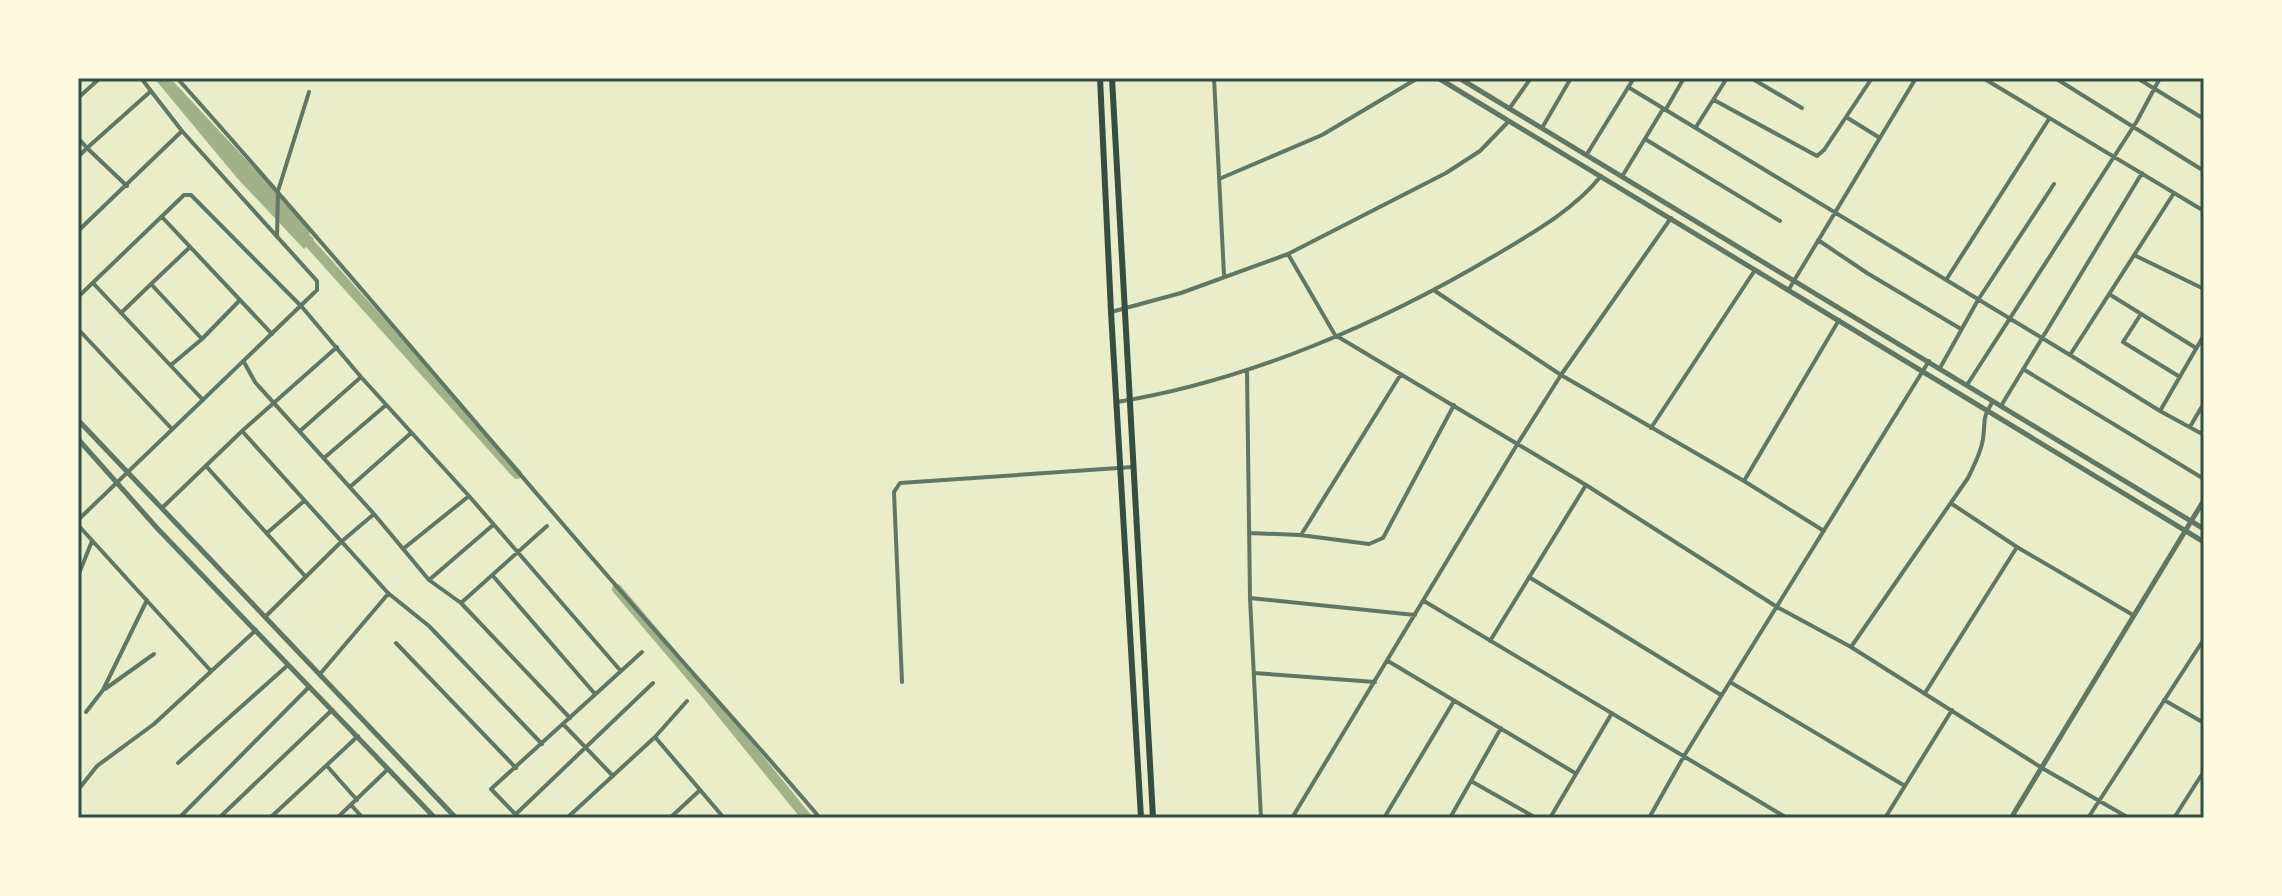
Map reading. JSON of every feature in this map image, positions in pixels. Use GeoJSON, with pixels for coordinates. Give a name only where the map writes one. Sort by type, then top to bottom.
{"type":"FeatureCollection","features":[{"type":"Feature","properties":{"kind":"main road"},"geometry":{"type":"LineString","coordinates":[[1100,78],[1119,467],[1141,818]]}},
{"type":"Feature","properties":{"kind":"main road"},"geometry":{"type":"LineString","coordinates":[[1112,78],[1153,818]]}},
{"type":"Feature","properties":{"kind":"street"},"geometry":{"type":"LineString","coordinates":[[78,98],[100,78]]}},
{"type":"Feature","properties":{"kind":"street"},"geometry":{"type":"LineString","coordinates":[[141,78],[182,131],[317,281],[317,290],[302,307],[78,522],[211,671]]}},
{"type":"Feature","properties":{"kind":"street"},"geometry":{"type":"LineString","coordinates":[[177,78],[820,818]]}},
{"type":"Feature","properties":{"kind":"street"},"geometry":{"type":"LineString","coordinates":[[1214,78],[1224,276]]}},
{"type":"Feature","properties":{"kind":"street"},"geometry":{"type":"LineString","coordinates":[[1219,179],[1322,135],[1418,78]]}},
{"type":"Feature","properties":{"kind":"street"},"geometry":{"type":"LineString","coordinates":[[1438,78],[2204,542]]}},
{"type":"Feature","properties":{"kind":"street"},"geometry":{"type":"LineString","coordinates":[[1459,78],[2204,529]]}},
{"type":"Feature","properties":{"kind":"street"},"geometry":{"type":"LineString","coordinates":[[1509,109],[1531,78]]}},
{"type":"Feature","properties":{"kind":"street"},"geometry":{"type":"LineString","coordinates":[[1542,128],[1571,78]]}},
{"type":"Feature","properties":{"kind":"street"},"geometry":{"type":"LineString","coordinates":[[1587,154],[1634,78]]}},
{"type":"Feature","properties":{"kind":"street"},"geometry":{"type":"LineString","coordinates":[[1623,175],[1684,78]]}},
{"type":"Feature","properties":{"kind":"street"},"geometry":{"type":"LineString","coordinates":[[1696,127],[1727,78]]}},
{"type":"Feature","properties":{"kind":"street"},"geometry":{"type":"LineString","coordinates":[[1751,78],[1802,108]]}},
{"type":"Feature","properties":{"kind":"street"},"geometry":{"type":"LineString","coordinates":[[1714,100],[1813,156],[1824,150],[1872,78]]}},
{"type":"Feature","properties":{"kind":"street"},"geometry":{"type":"LineString","coordinates":[[1789,289],[1916,78]]}},
{"type":"Feature","properties":{"kind":"street"},"geometry":{"type":"LineString","coordinates":[[1983,78],[2204,211]]}},
{"type":"Feature","properties":{"kind":"street"},"geometry":{"type":"LineString","coordinates":[[2055,78],[2204,171]]}},
{"type":"Feature","properties":{"kind":"street"},"geometry":{"type":"LineString","coordinates":[[2137,78],[2204,119]]}},
{"type":"Feature","properties":{"kind":"street"},"geometry":{"type":"LineString","coordinates":[[1967,385],[2160,78]]}},
{"type":"Feature","properties":{"kind":"street"},"geometry":{"type":"LineString","coordinates":[[1628,87],[2204,435]]}},
{"type":"Feature","properties":{"kind":"street"},"geometry":{"type":"LineString","coordinates":[[78,157],[151,91]]}},
{"type":"Feature","properties":{"kind":"street"},"geometry":{"type":"LineString","coordinates":[[277,237],[278,191],[309,92]]}},
{"type":"Feature","properties":{"kind":"street"},"geometry":{"type":"LineString","coordinates":[[1846,117],[1880,138]]}},
{"type":"Feature","properties":{"kind":"street"},"geometry":{"type":"LineString","coordinates":[[1946,280],[2049,119]]}},
{"type":"Feature","properties":{"kind":"street"},"geometry":{"type":"LineString","coordinates":[[1111,312],[1181,293],[1288,254],[1446,173],[1480,151],[1509,121]]}},
{"type":"Feature","properties":{"kind":"street"},"geometry":{"type":"LineString","coordinates":[[78,231],[182,131]]}},
{"type":"Feature","properties":{"kind":"street"},"geometry":{"type":"LineString","coordinates":[[78,138],[127,186]]}},
{"type":"Feature","properties":{"kind":"street"},"geometry":{"type":"LineString","coordinates":[[1645,139],[1780,221]]}},
{"type":"Feature","properties":{"kind":"street"},"geometry":{"type":"LineString","coordinates":[[1589,169],[1595,159]]}},
{"type":"Feature","properties":{"kind":"street"},"geometry":{"type":"LineString","coordinates":[[2001,406],[2142,173]]}},
{"type":"Feature","properties":{"kind":"street"},"geometry":{"type":"LineString","coordinates":[[1117,402],[1247,371],[1435,291],[1524,239],[1561,212],[1601,176]]}},
{"type":"Feature","properties":{"kind":"street"},"geometry":{"type":"LineString","coordinates":[[1940,368],[1978,300],[2054,184]]}},
{"type":"Feature","properties":{"kind":"street"},"geometry":{"type":"LineString","coordinates":[[2070,355],[2174,193]]}},
{"type":"Feature","properties":{"kind":"street"},"geometry":{"type":"LineString","coordinates":[[78,297],[184,195],[191,195],[302,307],[620,670]]}},
{"type":"Feature","properties":{"kind":"street"},"geometry":{"type":"LineString","coordinates":[[162,217],[272,334]]}},
{"type":"Feature","properties":{"kind":"street"},"geometry":{"type":"LineString","coordinates":[[1292,818],[1518,443],[1561,375],[1671,218]]}},
{"type":"Feature","properties":{"kind":"street"},"geometry":{"type":"LineString","coordinates":[[1818,240],[1961,329]]}},
{"type":"Feature","properties":{"kind":"street"},"geometry":{"type":"LineString","coordinates":[[121,313],[190,247]]}},
{"type":"Feature","properties":{"kind":"street"},"geometry":{"type":"LineString","coordinates":[[1288,254],[1335,335],[1518,443],[1777,607],[1851,647],[2042,768],[2129,818]]}},
{"type":"Feature","properties":{"kind":"street"},"geometry":{"type":"LineString","coordinates":[[2134,255],[2204,289]]}},
{"type":"Feature","properties":{"kind":"street"},"geometry":{"type":"LineString","coordinates":[[1651,428],[1756,269]]}},
{"type":"Feature","properties":{"kind":"street"},"geometry":{"type":"LineString","coordinates":[[93,283],[203,400]]}},
{"type":"Feature","properties":{"kind":"street"},"geometry":{"type":"LineString","coordinates":[[151,284],[202,339]]}},
{"type":"Feature","properties":{"kind":"street"},"geometry":{"type":"LineString","coordinates":[[1435,291],[1561,375],[1824,531]]}},
{"type":"Feature","properties":{"kind":"street"},"geometry":{"type":"LineString","coordinates":[[2109,294],[2196,348]]}},
{"type":"Feature","properties":{"kind":"street"},"geometry":{"type":"LineString","coordinates":[[171,365],[240,300]]}},
{"type":"Feature","properties":{"kind":"street"},"geometry":{"type":"LineString","coordinates":[[2141,314],[2123,342],[2180,377]]}},
{"type":"Feature","properties":{"kind":"street"},"geometry":{"type":"LineString","coordinates":[[1744,481],[1839,320]]}},
{"type":"Feature","properties":{"kind":"street"},"geometry":{"type":"LineString","coordinates":[[78,329],[172,429]]}},
{"type":"Feature","properties":{"kind":"street"},"geometry":{"type":"LineString","coordinates":[[2160,411],[2204,335]]}},
{"type":"Feature","properties":{"kind":"street"},"geometry":{"type":"LineString","coordinates":[[162,508],[242,431],[337,347]]}},
{"type":"Feature","properties":{"kind":"street"},"geometry":{"type":"LineString","coordinates":[[1650,817],[1684,756],[1929,361]]}},
{"type":"Feature","properties":{"kind":"street"},"geometry":{"type":"LineString","coordinates":[[244,362],[255,382],[429,580],[461,603],[570,718]]}},
{"type":"Feature","properties":{"kind":"street"},"geometry":{"type":"LineString","coordinates":[[2023,369],[2204,479]]}},
{"type":"Feature","properties":{"kind":"street"},"geometry":{"type":"LineString","coordinates":[[1247,371],[1250,598],[1261,818]]}},
{"type":"Feature","properties":{"kind":"street"},"geometry":{"type":"LineString","coordinates":[[1300,535],[1401,374]]}},
{"type":"Feature","properties":{"kind":"street"},"geometry":{"type":"LineString","coordinates":[[300,431],[361,377]]}},
{"type":"Feature","properties":{"kind":"street"},"geometry":{"type":"LineString","coordinates":[[1851,647],[1952,504],[1980,452],[1983,419],[1993,401]]}},
{"type":"Feature","properties":{"kind":"street"},"geometry":{"type":"LineString","coordinates":[[2191,426],[2204,403]]}},
{"type":"Feature","properties":{"kind":"street"},"geometry":{"type":"LineString","coordinates":[[324,458],[386,405]]}},
{"type":"Feature","properties":{"kind":"street"},"geometry":{"type":"LineString","coordinates":[[1250,533],[1300,535],[1369,544],[1383,538],[1454,405]]}},
{"type":"Feature","properties":{"kind":"street"},"geometry":{"type":"LineString","coordinates":[[78,420],[456,818]]}},
{"type":"Feature","properties":{"kind":"street"},"geometry":{"type":"LineString","coordinates":[[242,431],[388,593],[429,626],[542,744]]}},
{"type":"Feature","properties":{"kind":"street"},"geometry":{"type":"LineString","coordinates":[[350,487],[411,433]]}},
{"type":"Feature","properties":{"kind":"street"},"geometry":{"type":"LineString","coordinates":[[78,439],[157,528],[435,818]]}},
{"type":"Feature","properties":{"kind":"street"},"geometry":{"type":"LineString","coordinates":[[206,466],[305,576]]}},
{"type":"Feature","properties":{"kind":"street"},"geometry":{"type":"LineString","coordinates":[[902,682],[895,487],[909,480],[1133,467]]}},
{"type":"Feature","properties":{"kind":"street"},"geometry":{"type":"LineString","coordinates":[[1490,641],[1586,485]]}},
{"type":"Feature","properties":{"kind":"street"},"geometry":{"type":"LineString","coordinates":[[403,549],[469,496]]}},
{"type":"Feature","properties":{"kind":"street"},"geometry":{"type":"LineString","coordinates":[[2011,818],[2204,500]]}},
{"type":"Feature","properties":{"kind":"street"},"geometry":{"type":"LineString","coordinates":[[267,533],[304,501]]}},
{"type":"Feature","properties":{"kind":"street"},"geometry":{"type":"LineString","coordinates":[[1952,504],[2017,547],[2133,615]]}},
{"type":"Feature","properties":{"kind":"street"},"geometry":{"type":"LineString","coordinates":[[265,617],[374,514]]}},
{"type":"Feature","properties":{"kind":"street"},"geometry":{"type":"LineString","coordinates":[[429,580],[493,525]]}},
{"type":"Feature","properties":{"kind":"street"},"geometry":{"type":"LineString","coordinates":[[461,603],[547,526]]}},
{"type":"Feature","properties":{"kind":"street"},"geometry":{"type":"LineString","coordinates":[[78,576],[92,540]]}},
{"type":"Feature","properties":{"kind":"street"},"geometry":{"type":"LineString","coordinates":[[1925,693],[2017,547]]}},
{"type":"Feature","properties":{"kind":"street"},"geometry":{"type":"LineString","coordinates":[[493,576],[595,694]]}},
{"type":"Feature","properties":{"kind":"street"},"geometry":{"type":"LineString","coordinates":[[1529,577],[1722,696]]}},
{"type":"Feature","properties":{"kind":"street"},"geometry":{"type":"LineString","coordinates":[[320,674],[388,593]]}},
{"type":"Feature","properties":{"kind":"street"},"geometry":{"type":"LineString","coordinates":[[1250,598],[1415,615]]}},
{"type":"Feature","properties":{"kind":"street"},"geometry":{"type":"LineString","coordinates":[[86,712],[103,690],[147,600]]}},
{"type":"Feature","properties":{"kind":"street"},"geometry":{"type":"LineString","coordinates":[[1424,601],[1684,756],[1778,816],[1787,818]]}},
{"type":"Feature","properties":{"kind":"street"},"geometry":{"type":"LineString","coordinates":[[78,790],[97,766],[154,724],[256,630]]}},
{"type":"Feature","properties":{"kind":"street"},"geometry":{"type":"LineString","coordinates":[[2088,818],[2204,639]]}},
{"type":"Feature","properties":{"kind":"street"},"geometry":{"type":"LineString","coordinates":[[396,643],[516,769]]}},
{"type":"Feature","properties":{"kind":"street"},"geometry":{"type":"LineString","coordinates":[[642,652],[491,789],[517,816],[653,683]]}},
{"type":"Feature","properties":{"kind":"street"},"geometry":{"type":"LineString","coordinates":[[103,690],[154,654]]}},
{"type":"Feature","properties":{"kind":"street"},"geometry":{"type":"LineString","coordinates":[[1388,661],[1575,773]]}},
{"type":"Feature","properties":{"kind":"street"},"geometry":{"type":"LineString","coordinates":[[178,763],[288,665]]}},
{"type":"Feature","properties":{"kind":"street"},"geometry":{"type":"LineString","coordinates":[[1254,673],[1375,682]]}},
{"type":"Feature","properties":{"kind":"street"},"geometry":{"type":"LineString","coordinates":[[1730,682],[1905,786]]}},
{"type":"Feature","properties":{"kind":"street"},"geometry":{"type":"LineString","coordinates":[[179,818],[309,687]]}},
{"type":"Feature","properties":{"kind":"street"},"geometry":{"type":"LineString","coordinates":[[2164,700],[2204,723]]}},
{"type":"Feature","properties":{"kind":"street"},"geometry":{"type":"LineString","coordinates":[[567,818],[655,737],[687,701]]}},
{"type":"Feature","properties":{"kind":"street"},"geometry":{"type":"LineString","coordinates":[[1384,818],[1454,701]]}},
{"type":"Feature","properties":{"kind":"street"},"geometry":{"type":"LineString","coordinates":[[219,818],[332,710]]}},
{"type":"Feature","properties":{"kind":"street"},"geometry":{"type":"LineString","coordinates":[[1885,818],[1952,710]]}},
{"type":"Feature","properties":{"kind":"street"},"geometry":{"type":"LineString","coordinates":[[1550,818],[1612,713]]}},
{"type":"Feature","properties":{"kind":"street"},"geometry":{"type":"LineString","coordinates":[[563,724],[613,776]]}},
{"type":"Feature","properties":{"kind":"street"},"geometry":{"type":"LineString","coordinates":[[1450,818],[1501,728]]}},
{"type":"Feature","properties":{"kind":"street"},"geometry":{"type":"LineString","coordinates":[[270,818],[358,736]]}},
{"type":"Feature","properties":{"kind":"street"},"geometry":{"type":"LineString","coordinates":[[655,737],[724,818]]}},
{"type":"Feature","properties":{"kind":"street"},"geometry":{"type":"LineString","coordinates":[[327,766],[357,800]]}},
{"type":"Feature","properties":{"kind":"street"},"geometry":{"type":"LineString","coordinates":[[337,818],[388,769]]}},
{"type":"Feature","properties":{"kind":"street"},"geometry":{"type":"LineString","coordinates":[[2174,818],[2204,771]]}},
{"type":"Feature","properties":{"kind":"street"},"geometry":{"type":"LineString","coordinates":[[1471,781],[1536,818]]}},
{"type":"Feature","properties":{"kind":"street"},"geometry":{"type":"LineString","coordinates":[[670,818],[699,791]]}},
{"type":"Feature","properties":{"kind":"street"},"geometry":{"type":"LineString","coordinates":[[351,805],[363,818]]}},
{"type":"Feature","properties":{"kind":"shaded area"},"geometry":{"type":"Polygon","coordinates":[[[154,78],[170,78],[308,226],[314,239],[304,249],[237,178],[154,78]]]}},
{"type":"Feature","properties":{"kind":"waterway"},"geometry":{"type":"LineString","coordinates":[[303,236],[517,474]]}},
{"type":"Feature","properties":{"kind":"waterway"},"geometry":{"type":"LineString","coordinates":[[617,589],[807,818]]}}]}
